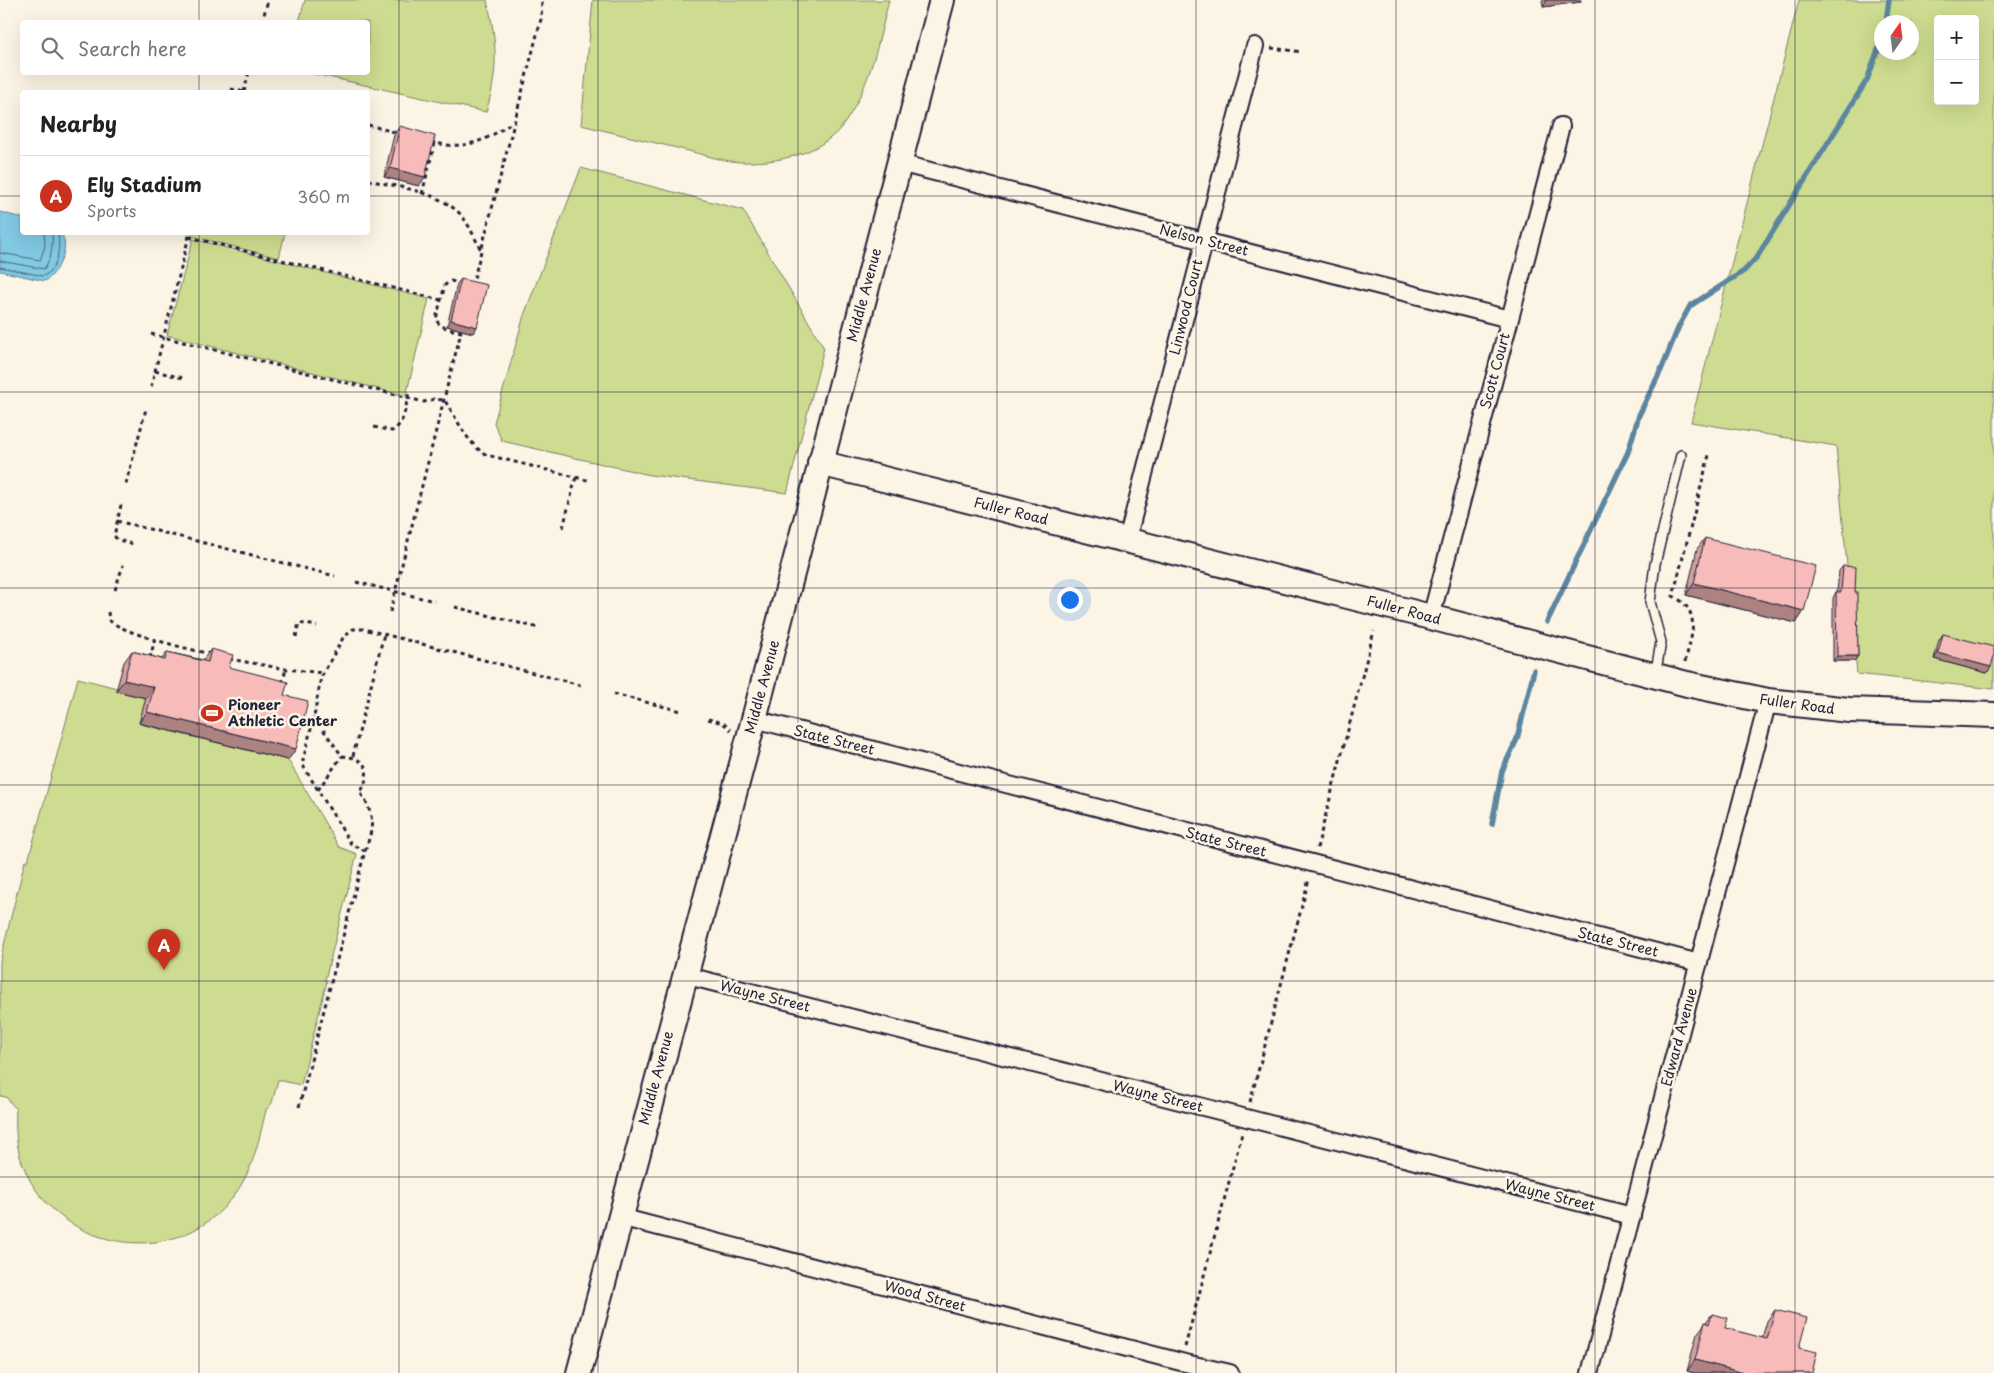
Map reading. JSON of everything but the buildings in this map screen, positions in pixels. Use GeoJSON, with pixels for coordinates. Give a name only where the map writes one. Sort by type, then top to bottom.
{"type":"FeatureCollection","features":[{"type":"Feature","properties":{"kind":"street","name":"Middle Avenue"},"geometry":{"type":"LineString","coordinates":[[579,1373],[754,719],[942,0]]}},
{"type":"Feature","properties":{"kind":"street","name":"Linwood Court"},"geometry":{"type":"LineString","coordinates":[[1127,540],[1255,46]]}},
{"type":"Feature","properties":{"kind":"street","name":"Scott Court"},"geometry":{"type":"LineString","coordinates":[[1431,617],[1561,126]]}},
{"type":"Feature","properties":{"kind":"street","name":"Nelson Street"},"geometry":{"type":"LineString","coordinates":[[899,163],[1509,319]]}},
{"type":"Feature","properties":{"kind":"street","name":"Fuller Road"},"geometry":{"type":"LineString","coordinates":[[820,463],[1431,617],[1655,676],[1768,701],[1849,710],[1994,714]]}},
{"type":"Feature","properties":{"kind":"street","name":"Edward Avenue"},"geometry":{"type":"LineString","coordinates":[[1590,1373],[1768,701]]}},
{"type":"Feature","properties":{"kind":"street","name":"State Street"},"geometry":{"type":"LineString","coordinates":[[754,719],[1699,963]]}},
{"type":"Feature","properties":{"kind":"street","name":"Wayne Street"},"geometry":{"type":"LineString","coordinates":[[684,975],[1632,1216]]}},
{"type":"Feature","properties":{"kind":"street","name":"Wood Street"},"geometry":{"type":"LineString","coordinates":[[620,1217],[1230,1373]]}},
{"type":"Feature","properties":{"kind":"lane"},"geometry":{"type":"LineString","coordinates":[[1655,676],[1661,642],[1650,602],[1655,564],[1681,456]]}},
{"type":"Feature","properties":{"kind":"path"},"geometry":{"type":"LineString","coordinates":[[263,20],[268,0]]}},
{"type":"Feature","properties":{"kind":"path"},"geometry":{"type":"LineString","coordinates":[[390,612],[463,332],[441,326],[436,319],[447,282],[451,281],[472,286],[541,19],[542,0]]}},
{"type":"Feature","properties":{"kind":"path"},"geometry":{"type":"LineString","coordinates":[[1255,46],[1302,52]]}},
{"type":"Feature","properties":{"kind":"path"},"geometry":{"type":"LineString","coordinates":[[244,90],[248,75]]}},
{"type":"Feature","properties":{"kind":"path"},"geometry":{"type":"LineString","coordinates":[[231,89],[235,90]]}},
{"type":"Feature","properties":{"kind":"path"},"geometry":{"type":"LineString","coordinates":[[427,141],[449,145],[477,143],[514,121]]}},
{"type":"Feature","properties":{"kind":"path"},"geometry":{"type":"LineString","coordinates":[[370,126],[401,134]]}},
{"type":"Feature","properties":{"kind":"path"},"geometry":{"type":"LineString","coordinates":[[422,194],[435,143]]}},
{"type":"Feature","properties":{"kind":"path"},"geometry":{"type":"LineString","coordinates":[[370,181],[433,197],[460,214],[467,222],[481,251]]}},
{"type":"Feature","properties":{"kind":"path"},"geometry":{"type":"LineString","coordinates":[[151,387],[189,235],[441,300]]}},
{"type":"Feature","properties":{"kind":"path"},"geometry":{"type":"LineString","coordinates":[[151,334],[407,399],[424,402],[444,400]]}},
{"type":"Feature","properties":{"kind":"path"},"geometry":{"type":"LineString","coordinates":[[155,371],[183,378]]}},
{"type":"Feature","properties":{"kind":"path"},"geometry":{"type":"LineString","coordinates":[[374,427],[392,431],[397,428],[401,423],[409,393]]}},
{"type":"Feature","properties":{"kind":"path"},"geometry":{"type":"LineString","coordinates":[[444,400],[470,440],[481,452],[591,481]]}},
{"type":"Feature","properties":{"kind":"path"},"geometry":{"type":"LineString","coordinates":[[126,484],[146,408]]}},
{"type":"Feature","properties":{"kind":"path"},"geometry":{"type":"LineString","coordinates":[[1684,662],[1693,629],[1692,618],[1682,600],[1674,596],[1709,455]]}},
{"type":"Feature","properties":{"kind":"path"},"geometry":{"type":"LineString","coordinates":[[563,528],[576,477]]}},
{"type":"Feature","properties":{"kind":"path"},"geometry":{"type":"LineString","coordinates":[[121,505],[114,536],[118,540],[133,544]]}},
{"type":"Feature","properties":{"kind":"path"},"geometry":{"type":"LineString","coordinates":[[117,521],[335,576]]}},
{"type":"Feature","properties":{"kind":"path"},"geometry":{"type":"LineString","coordinates":[[115,590],[123,565]]}},
{"type":"Feature","properties":{"kind":"path"},"geometry":{"type":"LineString","coordinates":[[356,582],[434,601]]}},
{"type":"Feature","properties":{"kind":"path"},"geometry":{"type":"LineString","coordinates":[[455,606],[539,628]]}},
{"type":"Feature","properties":{"kind":"path"},"geometry":{"type":"LineString","coordinates":[[108,612],[109,620],[113,624],[155,639],[213,655]]}},
{"type":"Feature","properties":{"kind":"path"},"geometry":{"type":"LineString","coordinates":[[296,638],[299,623],[317,626]]}},
{"type":"Feature","properties":{"kind":"path"},"geometry":{"type":"LineString","coordinates":[[364,851],[351,844],[302,764],[314,717],[321,677],[348,632],[359,628],[584,686]]}},
{"type":"Feature","properties":{"kind":"path"},"geometry":{"type":"LineString","coordinates":[[1316,853],[1374,631]]}},
{"type":"Feature","properties":{"kind":"path"},"geometry":{"type":"LineString","coordinates":[[353,756],[384,634]]}},
{"type":"Feature","properties":{"kind":"path"},"geometry":{"type":"LineString","coordinates":[[148,666],[155,639]]}},
{"type":"Feature","properties":{"kind":"path"},"geometry":{"type":"LineString","coordinates":[[221,657],[286,669],[323,673]]}},
{"type":"Feature","properties":{"kind":"path"},"geometry":{"type":"LineString","coordinates":[[227,665],[229,659]]}},
{"type":"Feature","properties":{"kind":"path"},"geometry":{"type":"LineString","coordinates":[[280,691],[286,669]]}},
{"type":"Feature","properties":{"kind":"path"},"geometry":{"type":"LineString","coordinates":[[614,694],[681,712]]}},
{"type":"Feature","properties":{"kind":"path"},"geometry":{"type":"LineString","coordinates":[[314,717],[342,756]]}},
{"type":"Feature","properties":{"kind":"path"},"geometry":{"type":"LineString","coordinates":[[708,719],[723,723],[732,732]]}},
{"type":"Feature","properties":{"kind":"path"},"geometry":{"type":"LineString","coordinates":[[299,1107],[364,851],[373,824],[371,813],[360,792],[365,785],[366,769],[361,761],[353,756],[342,756]]}},
{"type":"Feature","properties":{"kind":"path"},"geometry":{"type":"LineString","coordinates":[[318,790],[342,756]]}},
{"type":"Feature","properties":{"kind":"path"},"geometry":{"type":"LineString","coordinates":[[1249,1106],[1310,876]]}},
{"type":"Feature","properties":{"kind":"path"},"geometry":{"type":"LineString","coordinates":[[1185,1349],[1243,1130]]}},
{"type":"Feature","properties":{"kind":"green space"},"geometry":{"type":"Polygon","coordinates":[[[305,0],[487,0],[495,43],[495,69],[486,112],[319,75],[370,75],[370,20],[300,20],[305,0]]]}},
{"type":"Feature","properties":{"kind":"green space"},"geometry":{"type":"Polygon","coordinates":[[[593,0],[889,0],[868,78],[846,121],[837,132],[815,148],[803,153],[776,160],[748,162],[716,158],[581,125],[593,0]]]}},
{"type":"Feature","properties":{"kind":"green space"},"geometry":{"type":"Polygon","coordinates":[[[1799,0],[1994,0],[1994,689],[1857,674],[1836,446],[1691,422],[1799,0]]]}},
{"type":"Feature","properties":{"kind":"green space"},"geometry":{"type":"Polygon","coordinates":[[[581,168],[743,210],[824,348],[787,493],[650,475],[502,441],[494,423],[524,315],[581,168]]]}},
{"type":"Feature","properties":{"kind":"green space"},"geometry":{"type":"Polygon","coordinates":[[[191,235],[285,235],[279,258],[191,235]]]}},
{"type":"Feature","properties":{"kind":"green space"},"geometry":{"type":"Polygon","coordinates":[[[193,239],[429,299],[406,396],[167,335],[193,239]]]}},
{"type":"Feature","properties":{"kind":"green space"},"geometry":{"type":"Polygon","coordinates":[[[78,678],[117,688],[116,691],[150,686],[140,724],[288,760],[339,847],[357,854],[301,1085],[278,1080],[272,1103],[266,1110],[253,1159],[243,1182],[228,1203],[204,1224],[176,1237],[146,1243],[115,1241],[86,1231],[60,1216],[38,1193],[23,1165],[16,1138],[16,1109],[6,1097],[0,1096],[0,961],[25,861],[28,861],[78,678]]]}},
{"type":"Feature","properties":{"kind":"water"},"geometry":{"type":"Polygon","coordinates":[[[0,212],[20,217],[20,235],[62,235],[65,245],[62,259],[54,272],[45,281],[0,271],[0,212]]]}},
{"type":"Feature","properties":{"kind":"waterway"},"geometry":{"type":"LineString","coordinates":[[1887,15],[1889,0]]}},
{"type":"Feature","properties":{"kind":"waterway"},"geometry":{"type":"LineString","coordinates":[[1547,622],[1628,452],[1639,415],[1690,306],[1744,271],[1757,257],[1867,80],[1874,60]]}},
{"type":"Feature","properties":{"kind":"waterway"},"geometry":{"type":"LineString","coordinates":[[1492,824],[1502,771],[1517,739],[1534,670]]}},
{"type":"Feature","properties":{"kind":"place","name":"Pioneer Athletic Center"},"geometry":{"type":"Point","coordinates":[212,713]}},
{"type":"Feature","properties":{"kind":"place","name":"Ely Stadium"},"geometry":{"type":"Point","coordinates":[164,970]}}]}
